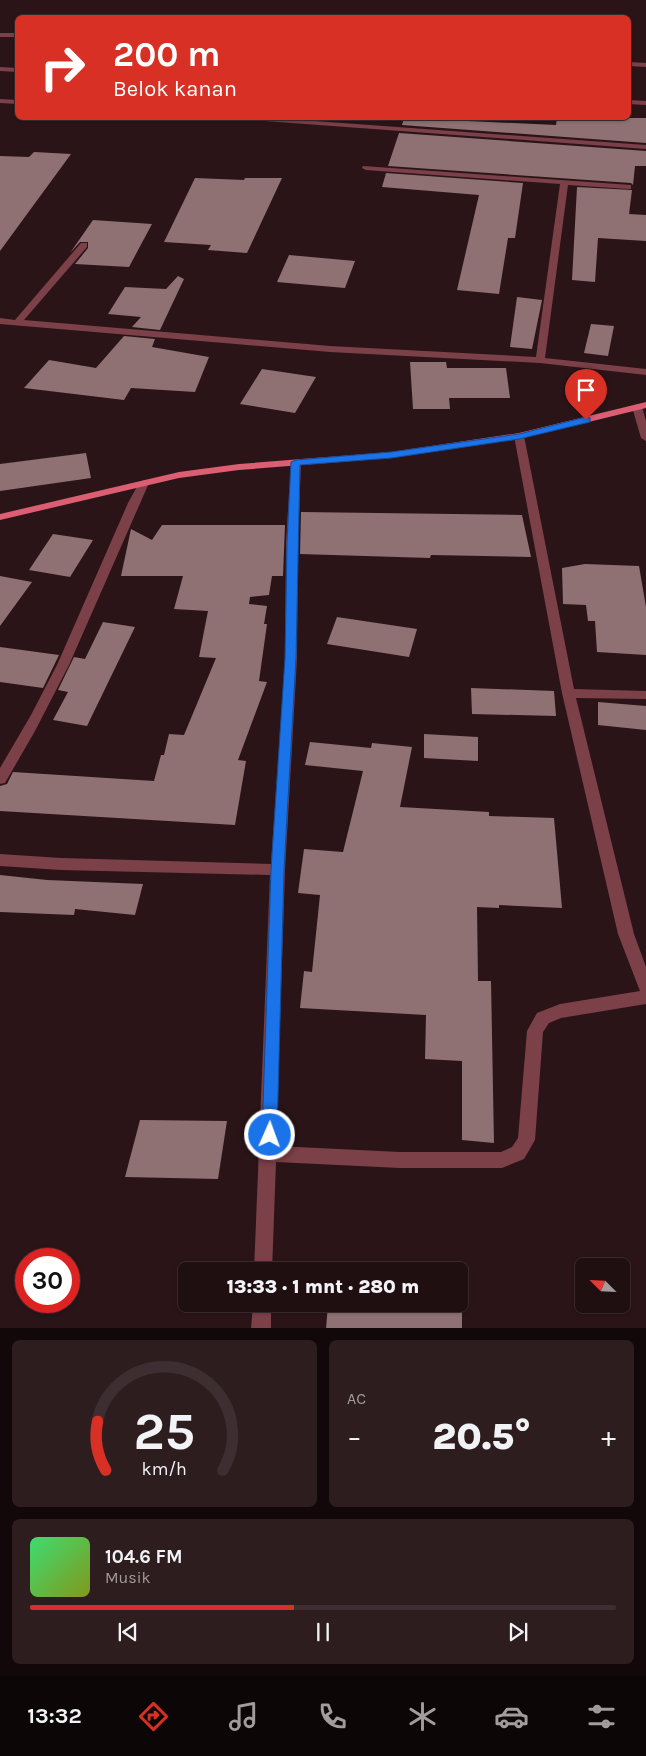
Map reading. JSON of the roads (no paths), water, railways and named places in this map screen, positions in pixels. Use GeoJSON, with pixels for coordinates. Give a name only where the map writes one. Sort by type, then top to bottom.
{"type":"FeatureCollection","features":[{"type":"Feature","properties":{"kind":"main road"},"geometry":{"type":"LineString","coordinates":[[0,517],[144,483],[211,470],[391,455],[519,436],[642,406]]}},
{"type":"Feature","properties":{"kind":"street"},"geometry":{"type":"LineString","coordinates":[[0,34],[15,35]]}},
{"type":"Feature","properties":{"kind":"street"},"geometry":{"type":"LineString","coordinates":[[631,64],[646,65]]}},
{"type":"Feature","properties":{"kind":"street"},"geometry":{"type":"LineString","coordinates":[[0,69],[15,70]]}},
{"type":"Feature","properties":{"kind":"street"},"geometry":{"type":"LineString","coordinates":[[0,101],[15,102]]}},
{"type":"Feature","properties":{"kind":"street"},"geometry":{"type":"LineString","coordinates":[[631,102],[646,103]]}},
{"type":"Feature","properties":{"kind":"street"},"geometry":{"type":"LineString","coordinates":[[279,120],[646,147]]}},
{"type":"Feature","properties":{"kind":"street"},"geometry":{"type":"LineString","coordinates":[[366,168],[628,187]]}},
{"type":"Feature","properties":{"kind":"street"},"geometry":{"type":"LineString","coordinates":[[540,360],[564,182]]}},
{"type":"Feature","properties":{"kind":"street"},"geometry":{"type":"LineString","coordinates":[[18,323],[84,245]]}},
{"type":"Feature","properties":{"kind":"street"},"geometry":{"type":"LineString","coordinates":[[0,322],[330,349],[540,360],[646,372]]}},
{"type":"Feature","properties":{"kind":"street"},"geometry":{"type":"LineString","coordinates":[[642,406],[646,438]]}},
{"type":"Feature","properties":{"kind":"street"},"geometry":{"type":"LineString","coordinates":[[519,436],[568,693],[626,934],[646,988]]}},
{"type":"Feature","properties":{"kind":"street"},"geometry":{"type":"LineString","coordinates":[[263,1262],[269,1154],[278,870],[291,658],[292,542],[296,462]]}},
{"type":"Feature","properties":{"kind":"street"},"geometry":{"type":"LineString","coordinates":[[0,779],[35,721],[72,647],[103,570],[144,483]]}},
{"type":"Feature","properties":{"kind":"street"},"geometry":{"type":"LineString","coordinates":[[568,693],[646,695]]}},
{"type":"Feature","properties":{"kind":"street"},"geometry":{"type":"LineString","coordinates":[[0,860],[61,864],[278,870]]}},
{"type":"Feature","properties":{"kind":"street"},"geometry":{"type":"LineString","coordinates":[[269,1154],[400,1160],[502,1160],[518,1153],[526,1140],[535,1031],[543,1018],[560,1011],[646,997]]}},
{"type":"Feature","properties":{"kind":"street"},"geometry":{"type":"LineString","coordinates":[[261,1328],[262,1312]]}}]}
